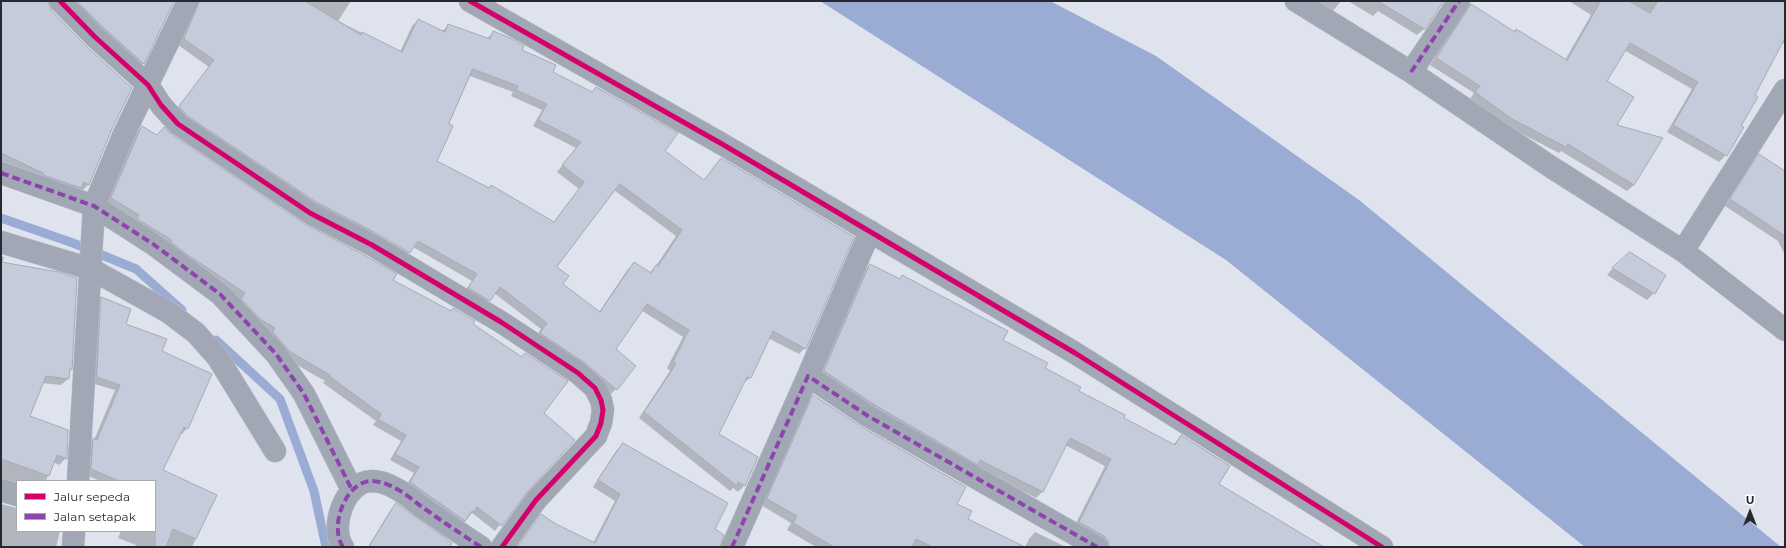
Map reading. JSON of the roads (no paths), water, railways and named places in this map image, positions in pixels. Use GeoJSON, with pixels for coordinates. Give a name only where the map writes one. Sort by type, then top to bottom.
{"type":"FeatureCollection","features":[{"type":"Feature","properties":{"kind":"street"},"geometry":{"type":"LineString","coordinates":[[60,1],[95,37],[148,85],[161,105],[178,124],[310,213],[372,245],[501,322],[578,373],[595,388],[602,400],[603,410],[601,423],[596,436],[536,500],[502,547]]}},
{"type":"Feature","properties":{"kind":"street"},"geometry":{"type":"LineString","coordinates":[[78,480],[94,208],[123,136],[188,1]]}},
{"type":"Feature","properties":{"kind":"street"},"geometry":{"type":"LineString","coordinates":[[470,1],[729,148],[1075,353],[1382,547]]}},
{"type":"Feature","properties":{"kind":"street"},"geometry":{"type":"LineString","coordinates":[[1296,1],[1411,72],[1548,165],[1683,251],[1785,330]]}},
{"type":"Feature","properties":{"kind":"street"},"geometry":{"type":"LineString","coordinates":[[1411,72],[1459,1]]}},
{"type":"Feature","properties":{"kind":"street"},"geometry":{"type":"LineString","coordinates":[[1683,251],[1785,90]]}},
{"type":"Feature","properties":{"kind":"street"},"geometry":{"type":"LineString","coordinates":[[1,173],[94,208],[153,244],[220,294],[276,354],[304,394],[352,490]]}},
{"type":"Feature","properties":{"kind":"street"},"geometry":{"type":"LineString","coordinates":[[732,547],[808,376],[870,231]]}},
{"type":"Feature","properties":{"kind":"street"},"geometry":{"type":"LineString","coordinates":[[1,242],[91,268],[168,312],[196,333],[218,358],[275,451]]}},
{"type":"Feature","properties":{"kind":"street"},"geometry":{"type":"LineString","coordinates":[[808,376],[868,416],[1097,547]]}},
{"type":"Feature","properties":{"kind":"street"},"geometry":{"type":"LineString","coordinates":[[343,547],[341,544],[338,525],[341,507],[352,490],[360,484],[371,481],[395,488],[481,547]]}},
{"type":"Feature","properties":{"kind":"street"},"geometry":{"type":"LineString","coordinates":[[1,490],[16,495]]}},
{"type":"Feature","properties":{"kind":"street"},"geometry":{"type":"LineString","coordinates":[[73,547],[74,532]]}},
{"type":"Feature","properties":{"kind":"water"},"geometry":{"type":"Polygon","coordinates":[[[820,1],[1050,1],[1156,56],[1359,200],[1781,547],[1585,547],[1226,260],[820,1]]]}},
{"type":"Feature","properties":{"kind":"waterway"},"geometry":{"type":"LineString","coordinates":[[1,218],[73,243],[136,269],[182,310]]}},
{"type":"Feature","properties":{"kind":"waterway"},"geometry":{"type":"LineString","coordinates":[[216,340],[280,399],[314,491],[326,547]]}}]}
